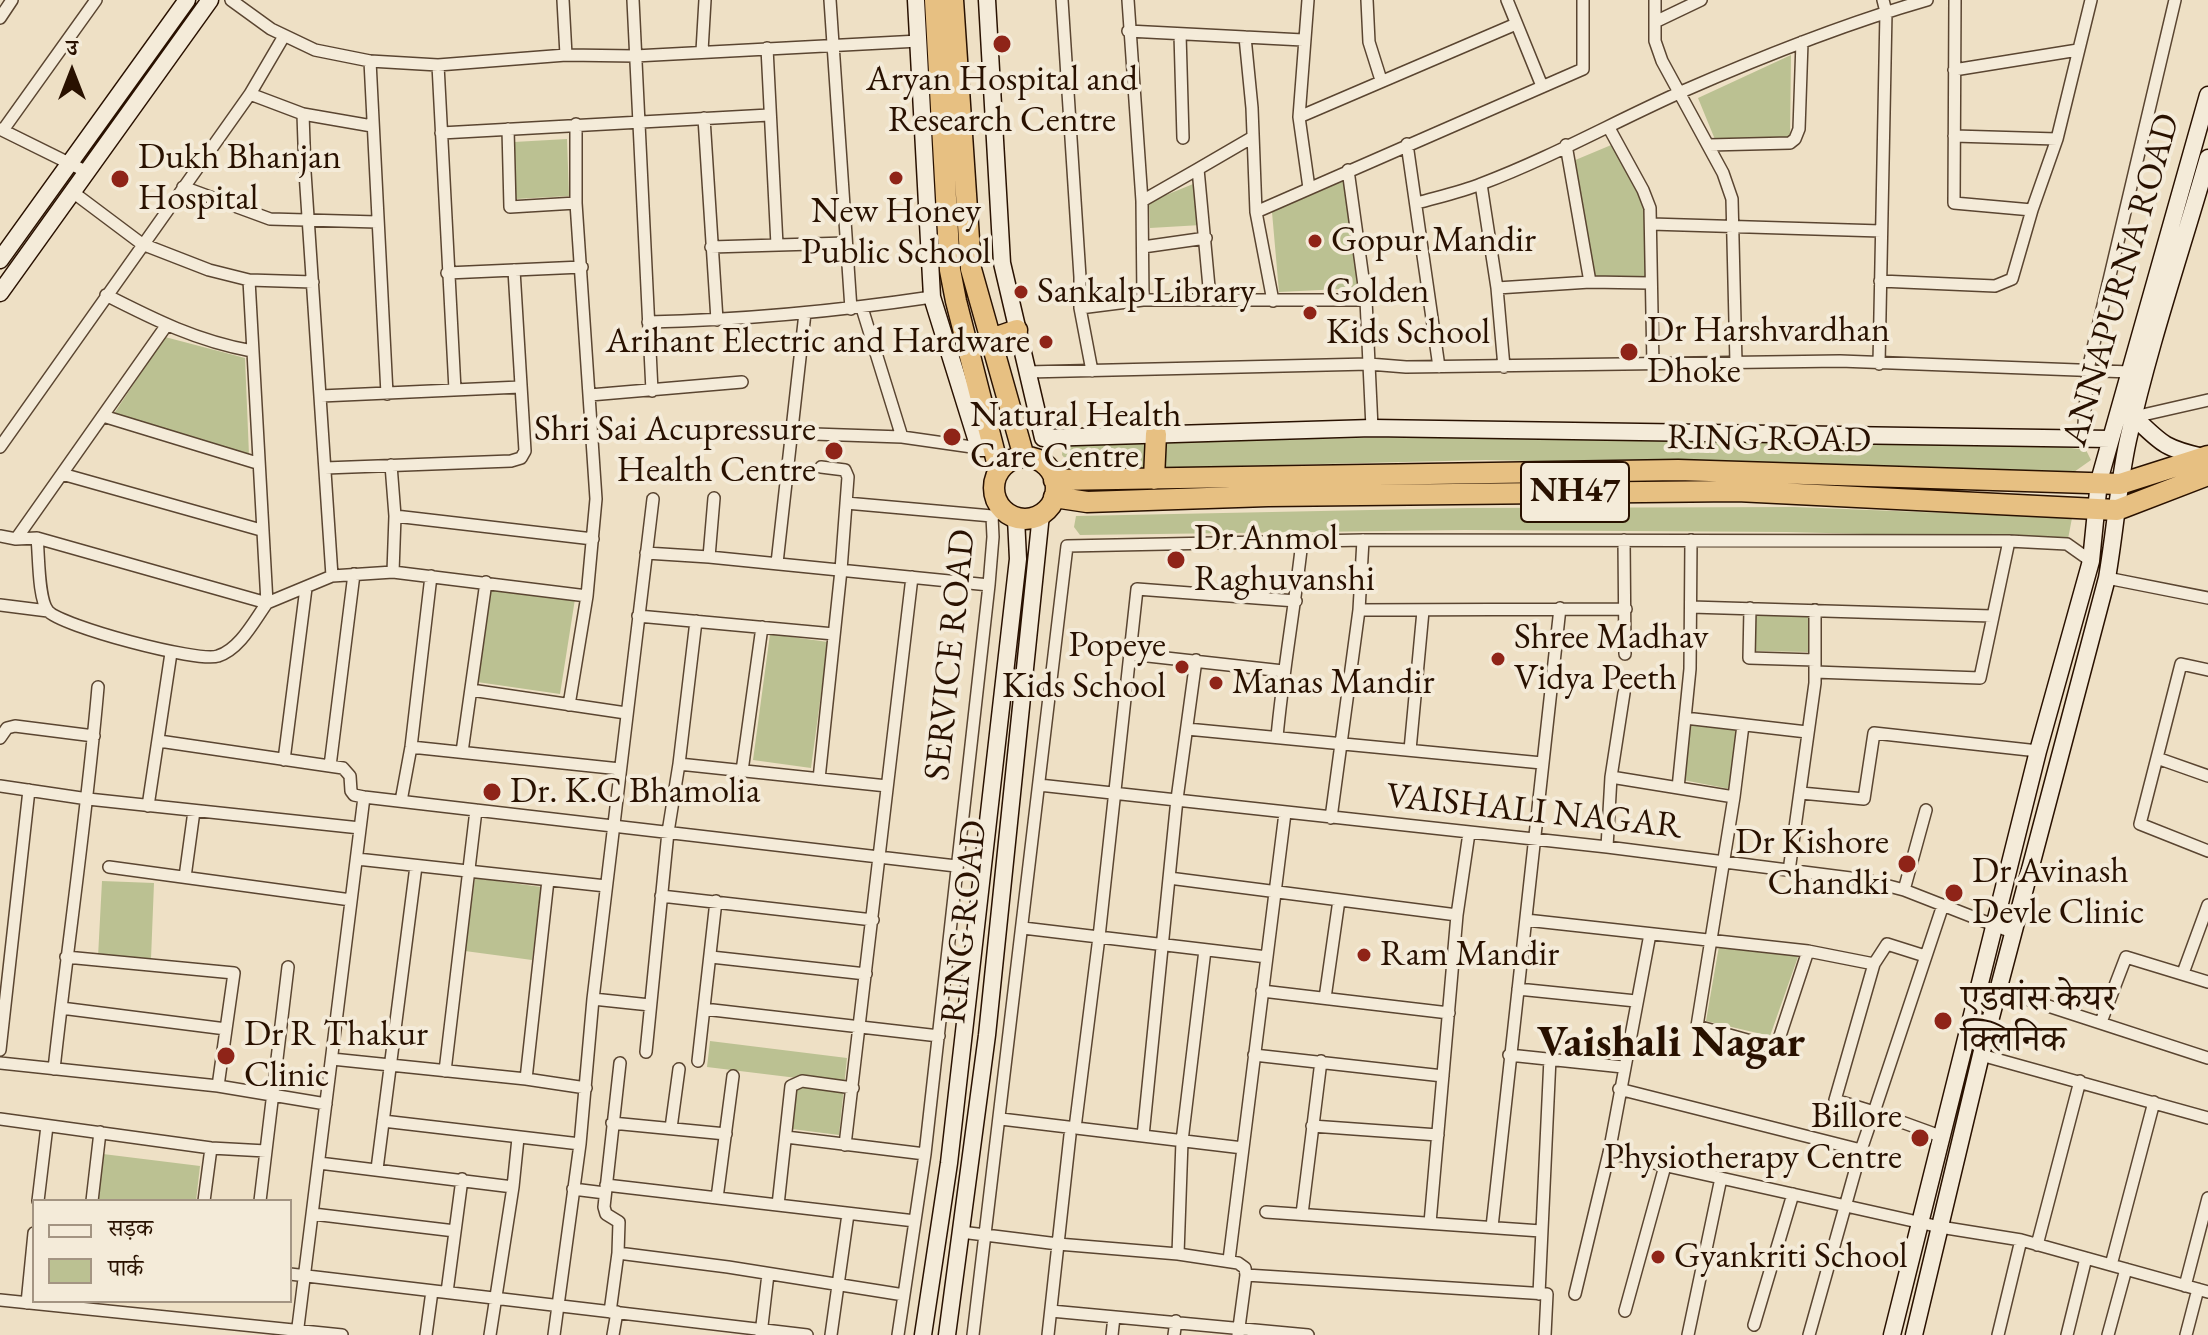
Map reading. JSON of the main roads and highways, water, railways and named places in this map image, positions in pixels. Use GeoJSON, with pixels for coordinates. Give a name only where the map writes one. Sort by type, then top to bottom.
{"type":"FeatureCollection","features":[{"type":"Feature","properties":{"kind":"highway"},"geometry":{"type":"LineString","coordinates":[[935,0],[950,270],[986,448],[999,470]]}},
{"type":"Feature","properties":{"kind":"highway"},"geometry":{"type":"LineString","coordinates":[[953,0],[971,269],[1024,457]]}},
{"type":"Feature","properties":{"kind":"highway"},"geometry":{"type":"LineString","coordinates":[[991,339],[1017,330]]}},
{"type":"Feature","properties":{"kind":"highway"},"geometry":{"type":"LineString","coordinates":[[1154,479],[1156,434]]}},
{"type":"Feature","properties":{"kind":"highway"},"geometry":{"type":"LineString","coordinates":[[1024,457],[1041,462],[1054,489],[1050,506],[1033,518],[1004,515],[994,491],[999,470],[1006,463],[1024,457]]}},
{"type":"Feature","properties":{"kind":"highway"},"geometry":{"type":"LineString","coordinates":[[2120,484],[2207,463]]}},
{"type":"Feature","properties":{"kind":"highway"},"geometry":{"type":"LineString","coordinates":[[2117,510],[2207,463]]}},
{"type":"Feature","properties":{"kind":"highway","name":"RING ROAD"},"geometry":{"type":"LineString","coordinates":[[1054,489],[1154,479],[1678,470],[2120,484]]}},
{"type":"Feature","properties":{"kind":"highway","name":"RING ROAD"},"geometry":{"type":"LineString","coordinates":[[1054,489],[1087,502],[1268,496],[1737,491],[2117,510]]}},
{"type":"Feature","properties":{"kind":"main road"},"geometry":{"type":"LineString","coordinates":[[0,260],[187,0]]}},
{"type":"Feature","properties":{"kind":"main road"},"geometry":{"type":"LineString","coordinates":[[0,293],[210,0]]}},
{"type":"Feature","properties":{"kind":"main road"},"geometry":{"type":"LineString","coordinates":[[916,0],[932,297],[986,448]]}},
{"type":"Feature","properties":{"kind":"main road"},"geometry":{"type":"LineString","coordinates":[[987,0],[1002,263],[1043,438],[1372,428],[2110,439]]}},
{"type":"Feature","properties":{"kind":"main road","name":"ANNAPURNA ROAD"},"geometry":{"type":"LineString","coordinates":[[2096,507],[2110,439],[2208,95]]}},
{"type":"Feature","properties":{"kind":"main road","name":"ANNAPURNA ROAD"},"geometry":{"type":"LineString","coordinates":[[2117,510],[2134,417],[2208,158]]}},
{"type":"Feature","properties":{"kind":"main road"},"geometry":{"type":"LineString","coordinates":[[2134,417],[2163,445],[2207,463]]}},
{"type":"Feature","properties":{"kind":"main road"},"geometry":{"type":"LineString","coordinates":[[1892,1335],[2038,751],[2091,561],[2096,507]]}},
{"type":"Feature","properties":{"kind":"main road"},"geometry":{"type":"LineString","coordinates":[[1914,1335],[1981,1055],[2107,578],[2117,510]]}},
{"type":"Feature","properties":{"kind":"main road","name":"RING ROAD"},"geometry":{"type":"LineString","coordinates":[[947,1335],[991,1004],[1041,514]]}},
{"type":"Feature","properties":{"kind":"main road","name":"RING ROAD"},"geometry":{"type":"LineString","coordinates":[[923,1335],[949,1163],[1018,559],[1004,515]]}},
{"type":"Feature","properties":{"kind":"place","name":"Aryan Hospital and Research Centre"},"geometry":{"type":"Point","coordinates":[1002,44]}},
{"type":"Feature","properties":{"kind":"place","name":"New Honey Public School"},"geometry":{"type":"Point","coordinates":[896,178]}},
{"type":"Feature","properties":{"kind":"place","name":"Dukh Bhanjan Hospital"},"geometry":{"type":"Point","coordinates":[120,179]}},
{"type":"Feature","properties":{"kind":"place","name":"Gopur Mandir"},"geometry":{"type":"Point","coordinates":[1315,241]}},
{"type":"Feature","properties":{"kind":"place","name":"Sankalp Library"},"geometry":{"type":"Point","coordinates":[1021,292]}},
{"type":"Feature","properties":{"kind":"place","name":"Golden Kids School"},"geometry":{"type":"Point","coordinates":[1310,313]}},
{"type":"Feature","properties":{"kind":"place","name":"Arihant Electric and Hardware"},"geometry":{"type":"Point","coordinates":[1046,342]}},
{"type":"Feature","properties":{"kind":"place","name":"Dr Harshvardhan Dhoke"},"geometry":{"type":"Point","coordinates":[1629,352]}},
{"type":"Feature","properties":{"kind":"place","name":"Natural Health Care Centre"},"geometry":{"type":"Point","coordinates":[952,437]}},
{"type":"Feature","properties":{"kind":"place","name":"Shri Sai Acupressure Health Centre"},"geometry":{"type":"Point","coordinates":[834,451]}},
{"type":"Feature","properties":{"kind":"place","name":"Dr Anmol Raghuvanshi"},"geometry":{"type":"Point","coordinates":[1176,560]}},
{"type":"Feature","properties":{"kind":"place","name":"Shree Madhav Vidya Peeth"},"geometry":{"type":"Point","coordinates":[1498,659]}},
{"type":"Feature","properties":{"kind":"place","name":"Popeye Kids School"},"geometry":{"type":"Point","coordinates":[1182,667]}},
{"type":"Feature","properties":{"kind":"place","name":"Manas Mandir"},"geometry":{"type":"Point","coordinates":[1216,683]}},
{"type":"Feature","properties":{"kind":"place","name":"Dr. K.C Bhamolia"},"geometry":{"type":"Point","coordinates":[492,792]}},
{"type":"Feature","properties":{"kind":"place","name":"Dr Kishore Chandki"},"geometry":{"type":"Point","coordinates":[1907,864]}},
{"type":"Feature","properties":{"kind":"place","name":"Dr Avinash Devle Clinic"},"geometry":{"type":"Point","coordinates":[1954,893]}},
{"type":"Feature","properties":{"kind":"place","name":"Ram Mandir"},"geometry":{"type":"Point","coordinates":[1364,955]}},
{"type":"Feature","properties":{"kind":"place","name":"एडवांस केयर क्लिनिक"},"geometry":{"type":"Point","coordinates":[1943,1021]}},
{"type":"Feature","properties":{"kind":"place","name":"Dr R Thakur Clinic"},"geometry":{"type":"Point","coordinates":[226,1056]}},
{"type":"Feature","properties":{"kind":"place","name":"Billore Physiotherapy Centre"},"geometry":{"type":"Point","coordinates":[1920,1138]}},
{"type":"Feature","properties":{"kind":"place","name":"Gyankriti School"},"geometry":{"type":"Point","coordinates":[1658,1257]}},
{"type":"Feature","properties":{"kind":"district","name":"Vaishali Nagar"},"geometry":{"type":"Point","coordinates":[1671,1044]}}]}
